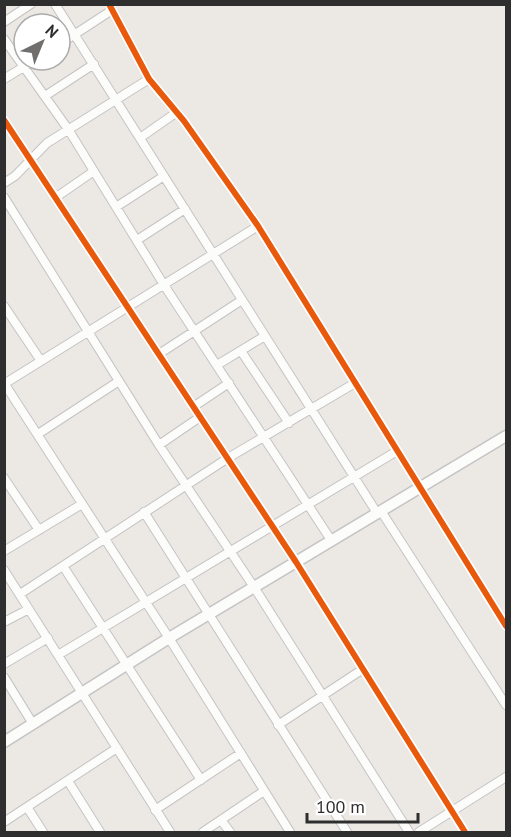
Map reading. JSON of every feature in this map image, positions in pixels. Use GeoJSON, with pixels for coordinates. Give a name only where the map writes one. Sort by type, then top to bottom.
{"type":"FeatureCollection","features":[{"type":"Feature","properties":{"kind":"street"},"geometry":{"type":"LineString","coordinates":[[4,21],[31,4]]}},
{"type":"Feature","properties":{"kind":"street"},"geometry":{"type":"LineString","coordinates":[[55,4],[354,476],[507,705]]}},
{"type":"Feature","properties":{"kind":"street"},"geometry":{"type":"LineString","coordinates":[[72,36],[111,7],[149,79],[177,112],[258,226],[507,626]]}},
{"type":"Feature","properties":{"kind":"street"},"geometry":{"type":"LineString","coordinates":[[45,96],[94,64]]}},
{"type":"Feature","properties":{"kind":"street"},"geometry":{"type":"LineString","coordinates":[[28,72],[68,129],[164,285],[331,540]]}},
{"type":"Feature","properties":{"kind":"street"},"geometry":{"type":"LineString","coordinates":[[4,183],[15,176],[47,143],[149,79]]}},
{"type":"Feature","properties":{"kind":"street"},"geometry":{"type":"LineString","coordinates":[[140,138],[177,112]]}},
{"type":"Feature","properties":{"kind":"street"},"geometry":{"type":"LineString","coordinates":[[4,120],[296,562],[465,832]]}},
{"type":"Feature","properties":{"kind":"street"},"geometry":{"type":"LineString","coordinates":[[55,198],[94,171]]}},
{"type":"Feature","properties":{"kind":"street"},"geometry":{"type":"LineString","coordinates":[[116,207],[164,176]]}},
{"type":"Feature","properties":{"kind":"street"},"geometry":{"type":"LineString","coordinates":[[4,197],[185,486],[254,587],[409,832]]}},
{"type":"Feature","properties":{"kind":"street"},"geometry":{"type":"LineString","coordinates":[[136,240],[185,209]]}},
{"type":"Feature","properties":{"kind":"street"},"geometry":{"type":"LineString","coordinates":[[258,226],[5,384],[146,601],[290,832]]}},
{"type":"Feature","properties":{"kind":"street"},"geometry":{"type":"LineString","coordinates":[[159,354],[242,300]]}},
{"type":"Feature","properties":{"kind":"street"},"geometry":{"type":"LineString","coordinates":[[4,306],[41,361]]}},
{"type":"Feature","properties":{"kind":"street"},"geometry":{"type":"LineString","coordinates":[[217,365],[265,336]]}},
{"type":"Feature","properties":{"kind":"street"},"geometry":{"type":"LineString","coordinates":[[241,351],[289,423]]}},
{"type":"Feature","properties":{"kind":"street"},"geometry":{"type":"LineString","coordinates":[[38,434],[119,381]]}},
{"type":"Feature","properties":{"kind":"street"},"geometry":{"type":"LineString","coordinates":[[194,407],[229,383]]}},
{"type":"Feature","properties":{"kind":"street"},"geometry":{"type":"LineString","coordinates":[[20,594],[228,458],[355,383]]}},
{"type":"Feature","properties":{"kind":"street"},"geometry":{"type":"LineString","coordinates":[[159,445],[200,417]]}},
{"type":"Feature","properties":{"kind":"street"},"geometry":{"type":"LineString","coordinates":[[4,742],[126,664],[507,435]]}},
{"type":"Feature","properties":{"kind":"street"},"geometry":{"type":"LineString","coordinates":[[58,655],[397,451]]}},
{"type":"Feature","properties":{"kind":"street"},"geometry":{"type":"LineString","coordinates":[[4,478],[39,530]]}},
{"type":"Feature","properties":{"kind":"street"},"geometry":{"type":"LineString","coordinates":[[4,551],[82,504]]}},
{"type":"Feature","properties":{"kind":"street"},"geometry":{"type":"LineString","coordinates":[[144,512],[347,832]]}},
{"type":"Feature","properties":{"kind":"street"},"geometry":{"type":"LineString","coordinates":[[63,566],[201,780]]}},
{"type":"Feature","properties":{"kind":"street"},"geometry":{"type":"LineString","coordinates":[[4,570],[170,832]]}},
{"type":"Feature","properties":{"kind":"street"},"geometry":{"type":"LineString","coordinates":[[4,622],[29,609]]}},
{"type":"Feature","properties":{"kind":"street"},"geometry":{"type":"LineString","coordinates":[[4,664],[48,638]]}},
{"type":"Feature","properties":{"kind":"street"},"geometry":{"type":"LineString","coordinates":[[278,725],[363,669]]}},
{"type":"Feature","properties":{"kind":"street"},"geometry":{"type":"LineString","coordinates":[[4,677],[33,724]]}},
{"type":"Feature","properties":{"kind":"street"},"geometry":{"type":"LineString","coordinates":[[4,822],[117,748]]}},
{"type":"Feature","properties":{"kind":"street"},"geometry":{"type":"LineString","coordinates":[[155,810],[241,753]]}},
{"type":"Feature","properties":{"kind":"street"},"geometry":{"type":"LineString","coordinates":[[419,832],[507,777]]}},
{"type":"Feature","properties":{"kind":"street"},"geometry":{"type":"LineString","coordinates":[[68,781],[100,832]]}},
{"type":"Feature","properties":{"kind":"street"},"geometry":{"type":"LineString","coordinates":[[203,832],[264,791]]}},
{"type":"Feature","properties":{"kind":"street"},"geometry":{"type":"LineString","coordinates":[[27,807],[43,832]]}},
{"type":"Feature","properties":{"kind":"street"},"geometry":{"type":"LineString","coordinates":[[221,820],[230,832]]}},
{"type":"Feature","properties":{"kind":"cycle path"},"geometry":{"type":"LineString","coordinates":[[109,4],[149,79],[184,121],[258,226],[506,626]]}},
{"type":"Feature","properties":{"kind":"cycle path"},"geometry":{"type":"LineString","coordinates":[[4,120],[296,562],[465,832]]}}]}
